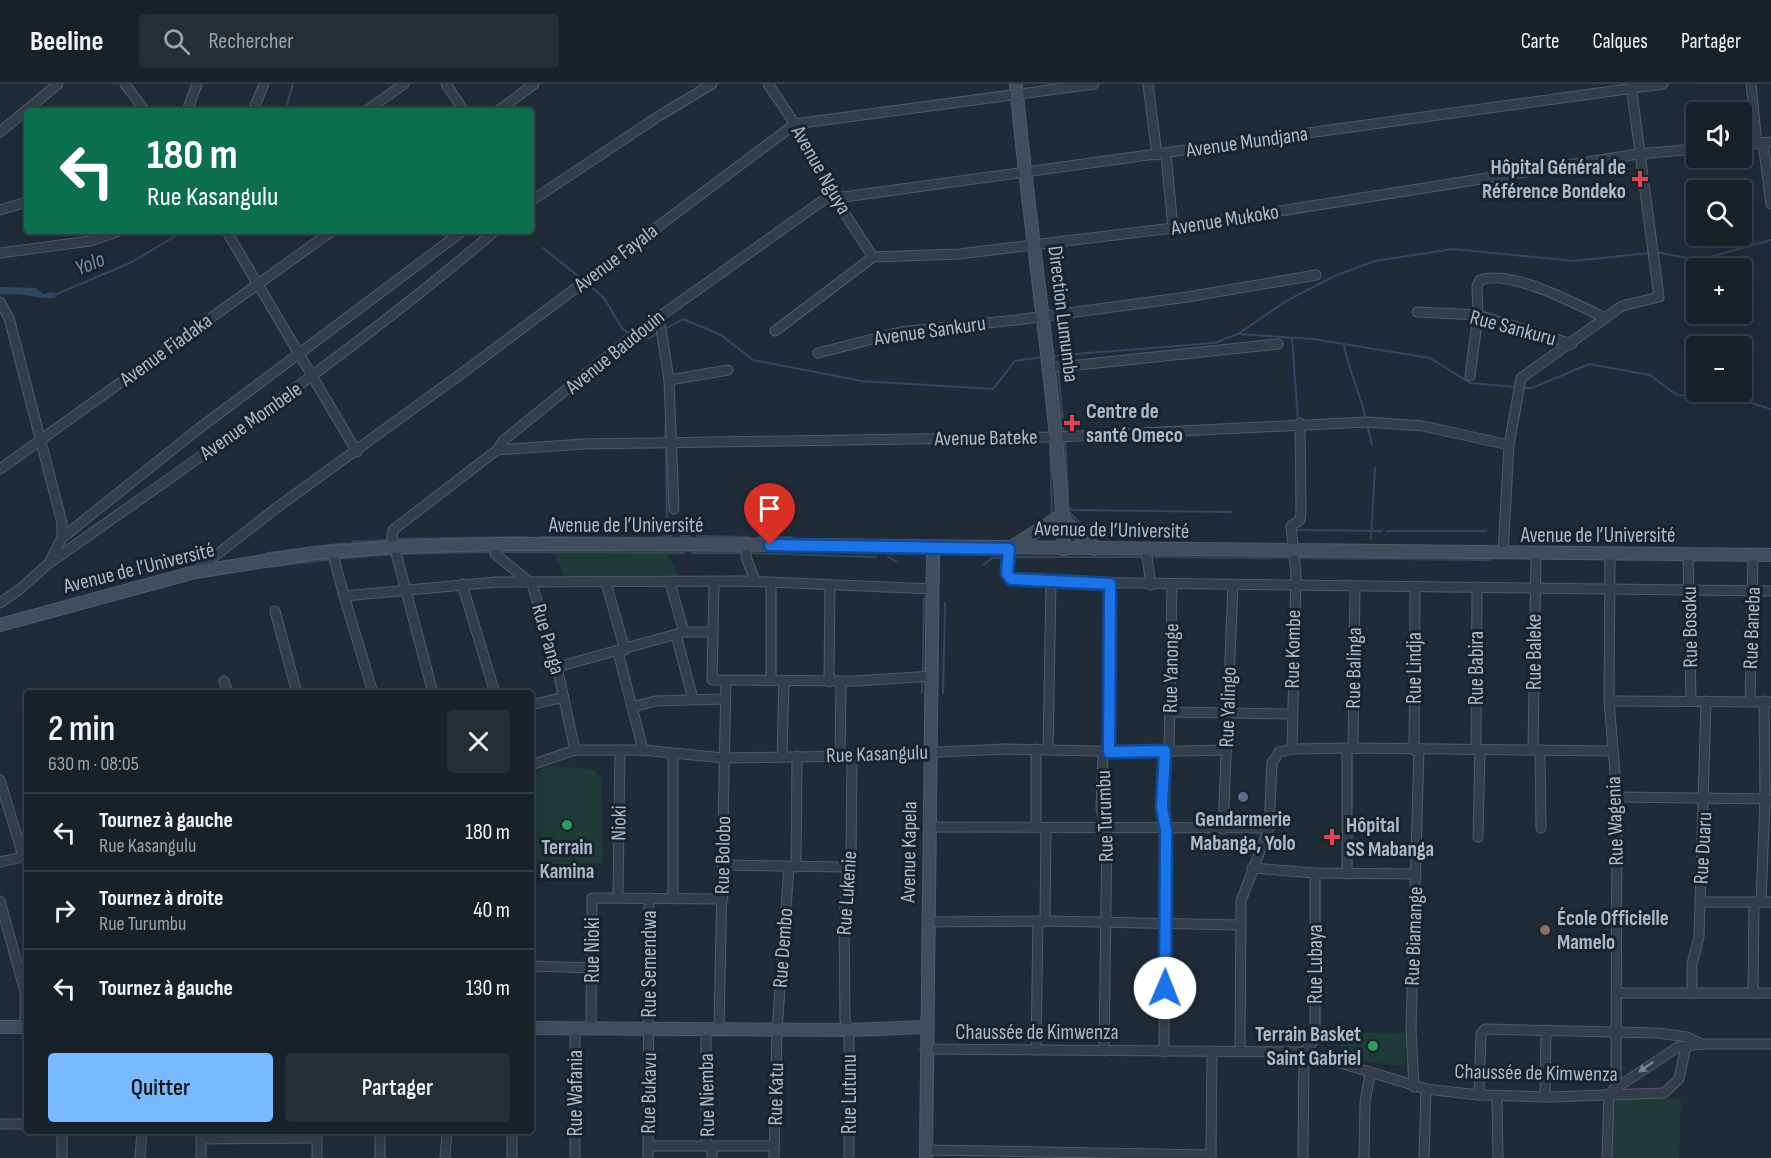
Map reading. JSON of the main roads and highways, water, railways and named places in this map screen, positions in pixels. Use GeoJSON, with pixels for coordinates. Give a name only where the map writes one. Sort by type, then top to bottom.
{"type":"FeatureCollection","features":[{"type":"Feature","properties":{"kind":"main road","name":"Direction Lumumba"},"geometry":{"type":"LineString","coordinates":[[1017,89],[1024,171],[1058,437],[1064,549]]}},
{"type":"Feature","properties":{"kind":"main road"},"geometry":{"type":"LineString","coordinates":[[1009,549],[1062,515],[1067,523],[1095,549]]}},
{"type":"Feature","properties":{"kind":"main road","name":"Avenue de l’Université"},"geometry":{"type":"LineString","coordinates":[[0,625],[28,615],[195,572],[332,551],[395,547],[496,544],[746,545],[1771,555]]}},
{"type":"Feature","properties":{"kind":"main road","name":"Avenue Kapela"},"geometry":{"type":"LineString","coordinates":[[926,1154],[925,1049],[928,827],[932,752],[933,548]]}},
{"type":"Feature","properties":{"kind":"main road","name":"Avenue de l’Université"},"geometry":{"type":"LineString","coordinates":[[0,615],[28,615]]}},
{"type":"Feature","properties":{"kind":"main road"},"geometry":{"type":"LineString","coordinates":[[0,1027],[24,1027]]}},
{"type":"Feature","properties":{"kind":"main road","name":"Chaussée de Kimwenza"},"geometry":{"type":"LineString","coordinates":[[534,1028],[849,1030],[926,1027]]}},
{"type":"Feature","properties":{"kind":"water"},"geometry":{"type":"Polygon","coordinates":[[[0,287],[36,288],[43,294],[53,292],[56,298],[0,294],[0,287]]]}},
{"type":"Feature","properties":{"kind":"waterway","name":"Yolo"},"geometry":{"type":"LineString","coordinates":[[286,108],[293,84]]}},
{"type":"Feature","properties":{"kind":"waterway","name":"Yolo"},"geometry":{"type":"LineString","coordinates":[[52,296],[130,263],[179,234]]}},
{"type":"Feature","properties":{"kind":"waterway"},"geometry":{"type":"LineString","coordinates":[[1655,252],[1699,260],[1771,240]]}},
{"type":"Feature","properties":{"kind":"waterway"},"geometry":{"type":"LineString","coordinates":[[543,248],[583,280]]}},
{"type":"Feature","properties":{"kind":"waterway"},"geometry":{"type":"LineString","coordinates":[[1051,356],[1214,343],[1238,334],[1286,301],[1337,275],[1375,261],[1453,249],[1574,261],[1649,253]]}},
{"type":"Feature","properties":{"kind":"waterway"},"geometry":{"type":"LineString","coordinates":[[588,284],[604,298],[623,330],[630,332]]}},
{"type":"Feature","properties":{"kind":"waterway"},"geometry":{"type":"LineString","coordinates":[[665,329],[683,319],[721,335],[753,360],[862,381],[993,389],[1015,361],[1043,357]]}},
{"type":"Feature","properties":{"kind":"waterway"},"geometry":{"type":"LineString","coordinates":[[638,335],[648,339],[658,333]]}},
{"type":"Feature","properties":{"kind":"waterway"},"geometry":{"type":"LineString","coordinates":[[1238,334],[1313,339],[1430,358],[1470,383],[1516,387]]}},
{"type":"Feature","properties":{"kind":"waterway"},"geometry":{"type":"LineString","coordinates":[[1292,338],[1298,421]]}},
{"type":"Feature","properties":{"kind":"waterway"},"geometry":{"type":"LineString","coordinates":[[1344,346],[1366,420]]}},
{"type":"Feature","properties":{"kind":"waterway"},"geometry":{"type":"LineString","coordinates":[[1522,388],[1532,388],[1589,364],[1650,375],[1677,395],[1730,396],[1771,409]]}},
{"type":"Feature","properties":{"kind":"waterway"},"geometry":{"type":"LineString","coordinates":[[1058,369],[1064,432]]}},
{"type":"Feature","properties":{"kind":"waterway"},"geometry":{"type":"LineString","coordinates":[[665,440],[666,418]]}},
{"type":"Feature","properties":{"kind":"waterway"},"geometry":{"type":"LineString","coordinates":[[1367,425],[1372,444]]}},
{"type":"Feature","properties":{"kind":"waterway"},"geometry":{"type":"LineString","coordinates":[[1050,440],[1052,514]]}},
{"type":"Feature","properties":{"kind":"waterway"},"geometry":{"type":"LineString","coordinates":[[1065,440],[1069,512],[1099,542]]}},
{"type":"Feature","properties":{"kind":"waterway"},"geometry":{"type":"LineString","coordinates":[[666,446],[667,536],[672,536]]}},
{"type":"Feature","properties":{"kind":"waterway"},"geometry":{"type":"LineString","coordinates":[[1371,538],[1375,468]]}},
{"type":"Feature","properties":{"kind":"waterway"},"geometry":{"type":"LineString","coordinates":[[1069,507],[1072,510],[1232,512]]}},
{"type":"Feature","properties":{"kind":"waterway"},"geometry":{"type":"LineString","coordinates":[[1017,536],[1027,530]]}},
{"type":"Feature","properties":{"kind":"waterway"},"geometry":{"type":"LineString","coordinates":[[1297,530],[1382,531]]}},
{"type":"Feature","properties":{"kind":"waterway"},"geometry":{"type":"LineString","coordinates":[[1387,531],[1486,531]]}},
{"type":"Feature","properties":{"kind":"waterway"},"geometry":{"type":"LineString","coordinates":[[654,538],[667,536]]}},
{"type":"Feature","properties":{"kind":"waterway"},"geometry":{"type":"LineString","coordinates":[[681,536],[689,536]]}},
{"type":"Feature","properties":{"kind":"waterway"},"geometry":{"type":"LineString","coordinates":[[697,536],[750,537]]}},
{"type":"Feature","properties":{"kind":"waterway"},"geometry":{"type":"LineString","coordinates":[[394,539],[526,537]]}},
{"type":"Feature","properties":{"kind":"waterway"},"geometry":{"type":"LineString","coordinates":[[541,537],[650,538]]}},
{"type":"Feature","properties":{"kind":"waterway"},"geometry":{"type":"LineString","coordinates":[[759,537],[791,537],[797,540]]}},
{"type":"Feature","properties":{"kind":"waterway"},"geometry":{"type":"LineString","coordinates":[[352,542],[388,540]]}},
{"type":"Feature","properties":{"kind":"waterway"},"geometry":{"type":"LineString","coordinates":[[267,553],[346,543]]}},
{"type":"Feature","properties":{"kind":"waterway"},"geometry":{"type":"LineString","coordinates":[[400,554],[492,552]]}},
{"type":"Feature","properties":{"kind":"waterway"},"geometry":{"type":"LineString","coordinates":[[499,552],[684,553]]}},
{"type":"Feature","properties":{"kind":"waterway"},"geometry":{"type":"LineString","coordinates":[[692,553],[743,553]]}},
{"type":"Feature","properties":{"kind":"waterway"},"geometry":{"type":"LineString","coordinates":[[750,553],[876,557]]}},
{"type":"Feature","properties":{"kind":"waterway"},"geometry":{"type":"LineString","coordinates":[[337,559],[393,554]]}},
{"type":"Feature","properties":{"kind":"waterway"},"geometry":{"type":"LineString","coordinates":[[888,557],[897,562]]}},
{"type":"Feature","properties":{"kind":"waterway"},"geometry":{"type":"LineString","coordinates":[[983,565],[992,558],[1005,557]]}},
{"type":"Feature","properties":{"kind":"waterway"},"geometry":{"type":"LineString","coordinates":[[1011,557],[1143,557]]}},
{"type":"Feature","properties":{"kind":"waterway"},"geometry":{"type":"LineString","coordinates":[[1151,557],[1292,558]]}},
{"type":"Feature","properties":{"kind":"waterway"},"geometry":{"type":"LineString","coordinates":[[1298,558],[1490,560]]}},
{"type":"Feature","properties":{"kind":"waterway"},"geometry":{"type":"LineString","coordinates":[[269,567],[332,559]]}},
{"type":"Feature","properties":{"kind":"waterway"},"geometry":{"type":"LineString","coordinates":[[923,674],[924,597]]}},
{"type":"Feature","properties":{"kind":"waterway"},"geometry":{"type":"LineString","coordinates":[[943,693],[945,603]]}},
{"type":"Feature","properties":{"kind":"waterway"},"geometry":{"type":"LineString","coordinates":[[922,681],[922,693]]}},
{"type":"Feature","properties":{"kind":"place","name":"Hôpital Général de Référence Bondeko"},"geometry":{"type":"Point","coordinates":[1640,179]}},
{"type":"Feature","properties":{"kind":"place","name":"Centre de santé Omeco"},"geometry":{"type":"Point","coordinates":[1072,423]}},
{"type":"Feature","properties":{"kind":"place","name":"Gendarmerie Mabanga, Yolo"},"geometry":{"type":"Point","coordinates":[1243,797]}},
{"type":"Feature","properties":{"kind":"place","name":"Terrain Kamina"},"geometry":{"type":"Point","coordinates":[567,825]}},
{"type":"Feature","properties":{"kind":"place","name":"Hôpital SS Mabanga"},"geometry":{"type":"Point","coordinates":[1332,837]}},
{"type":"Feature","properties":{"kind":"place","name":"École Officielle Mamelo"},"geometry":{"type":"Point","coordinates":[1545,930]}},
{"type":"Feature","properties":{"kind":"place","name":"Terrain Basket Saint Gabriel"},"geometry":{"type":"Point","coordinates":[1373,1046]}}]}
